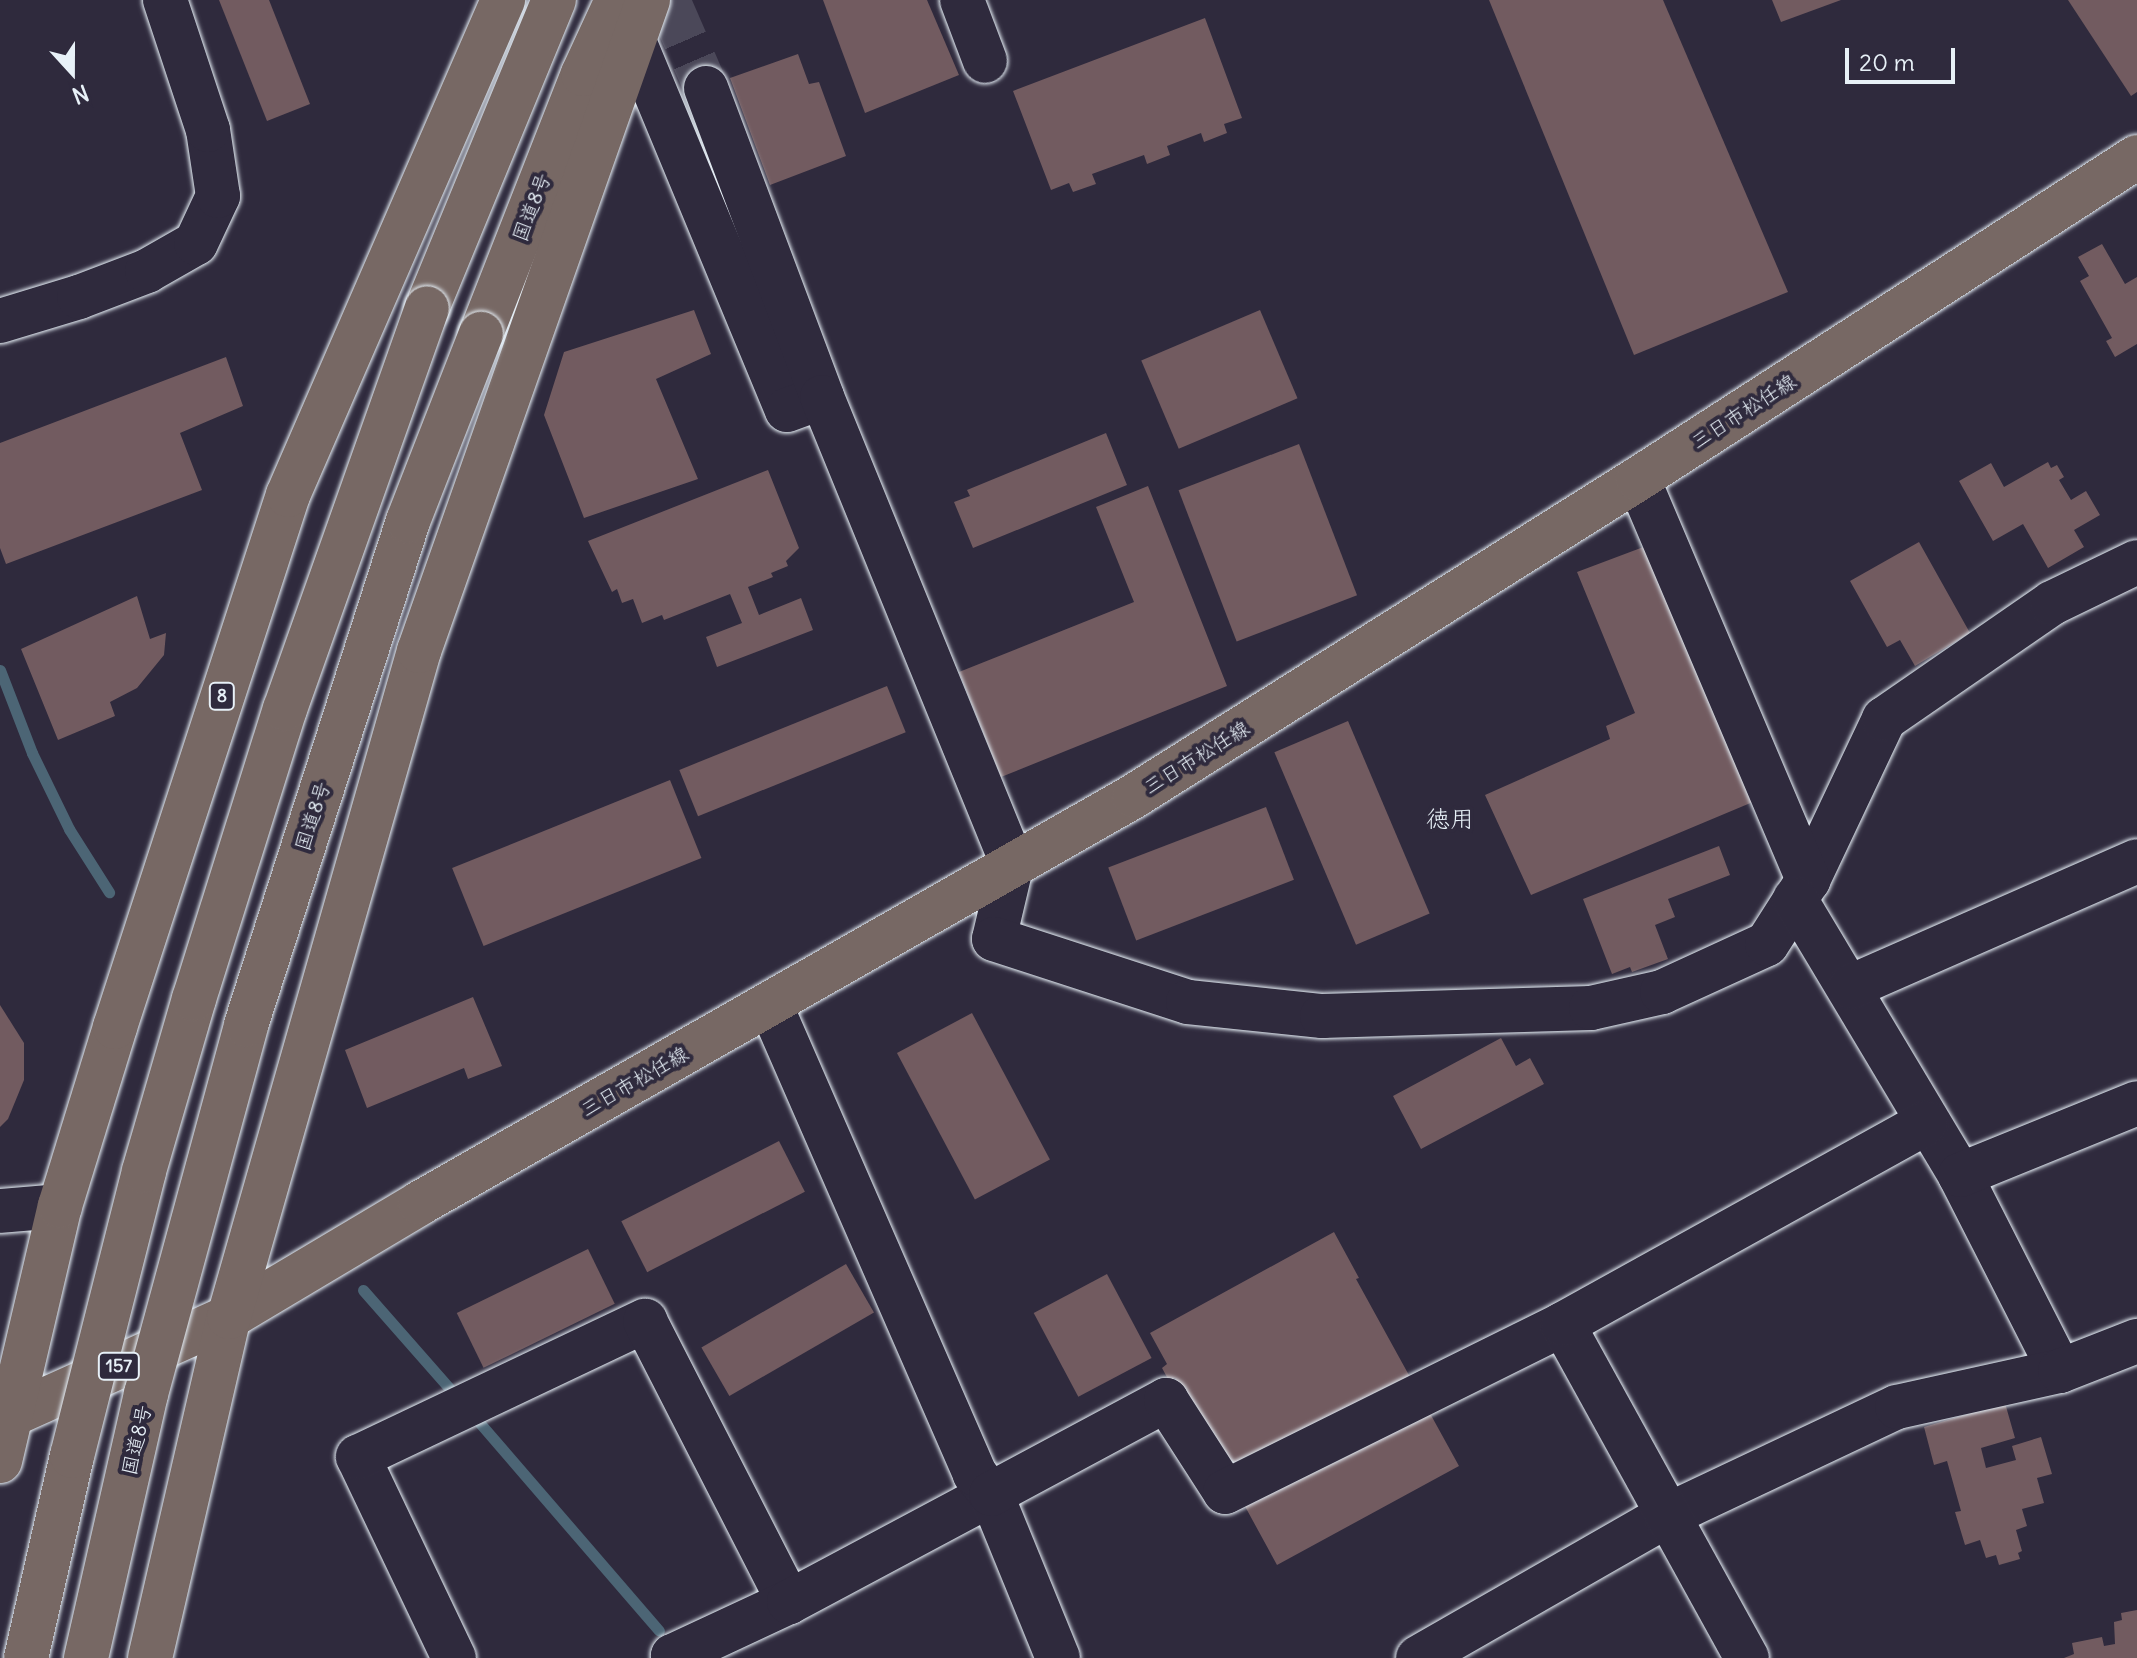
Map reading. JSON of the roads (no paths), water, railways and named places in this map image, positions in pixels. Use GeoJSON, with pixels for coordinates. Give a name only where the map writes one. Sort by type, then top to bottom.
{"type":"FeatureCollection","features":[{"type":"Feature","properties":{"kind":"main road","name":"8"},"geometry":{"type":"LineString","coordinates":[[5,1418],[60,1206],[288,495],[503,0]]}},
{"type":"Feature","properties":{"kind":"main road"},"geometry":{"type":"LineString","coordinates":[[26,1658],[72,1456],[144,1171],[285,709],[427,308],[554,0]]}},
{"type":"Feature","properties":{"kind":"main road","name":"国道8号"},"geometry":{"type":"LineString","coordinates":[[86,1658],[146,1394],[246,1025],[408,521],[583,74],[617,0]]}},
{"type":"Feature","properties":{"kind":"main road"},"geometry":{"type":"LineString","coordinates":[[150,1658],[229,1317],[419,651],[648,0]]}},
{"type":"Feature","properties":{"kind":"main road","name":"三日市松任線"},"geometry":{"type":"LineString","coordinates":[[229,1317],[420,1203],[1134,796],[1638,479],[2137,157]]}},
{"type":"Feature","properties":{"kind":"main road","name":"157"},"geometry":{"type":"LineString","coordinates":[[5,1418],[229,1317]]}},
{"type":"Feature","properties":{"kind":"main road"},"geometry":{"type":"LineString","coordinates":[[0,1461],[5,1418]]}},
{"type":"Feature","properties":{"kind":"street"},"geometry":{"type":"LineString","coordinates":[[0,321],[147,271],[196,243],[218,196],[208,130],[165,0]]}},
{"type":"Feature","properties":{"kind":"street"},"geometry":{"type":"LineString","coordinates":[[962,0],[985,61]]}},
{"type":"Feature","properties":{"kind":"street"},"geometry":{"type":"LineString","coordinates":[[634,41],[787,410],[822,397]]}},
{"type":"Feature","properties":{"kind":"street"},"geometry":{"type":"LineString","coordinates":[[706,88],[822,397],[1012,863],[994,939],[1188,1002],[1322,1016],[1591,1008],[1662,992],[1767,944],[1802,890],[1884,719],[2052,603],[2137,562]]}},
{"type":"Feature","properties":{"kind":"street"},"geometry":{"type":"LineString","coordinates":[[1638,479],[1802,890],[1850,987],[1926,1123],[1960,1175],[2060,1371]]}},
{"type":"Feature","properties":{"kind":"street"},"geometry":{"type":"LineString","coordinates":[[1850,987],[2137,861]]}},
{"type":"Feature","properties":{"kind":"street"},"geometry":{"type":"LineString","coordinates":[[770,1004],[975,1474],[991,1494],[1058,1658]]}},
{"type":"Feature","properties":{"kind":"street"},"geometry":{"type":"LineString","coordinates":[[1960,1175],[2137,1103]]}},
{"type":"Feature","properties":{"kind":"street"},"geometry":{"type":"LineString","coordinates":[[673,1657],[789,1602],[1166,1400],[1225,1492],[1563,1324],[1926,1123]]}},
{"type":"Feature","properties":{"kind":"street"},"geometry":{"type":"LineString","coordinates":[[0,1211],[60,1206]]}},
{"type":"Feature","properties":{"kind":"street"},"geometry":{"type":"LineString","coordinates":[[454,1658],[358,1457],[645,1321],[789,1602]]}},
{"type":"Feature","properties":{"kind":"street"},"geometry":{"type":"LineString","coordinates":[[1563,1324],[1666,1516],[1747,1658]]}},
{"type":"Feature","properties":{"kind":"street"},"geometry":{"type":"LineString","coordinates":[[1439,1653],[1666,1516],[1897,1407],[2060,1371],[2137,1341]]}},
{"type":"Feature","properties":{"kind":"waterway"},"geometry":{"type":"LineString","coordinates":[[0,670],[32,753],[69,829],[109,892]]}},
{"type":"Feature","properties":{"kind":"waterway"},"geometry":{"type":"LineString","coordinates":[[363,1290],[458,1398]]}},
{"type":"Feature","properties":{"kind":"waterway"},"geometry":{"type":"LineString","coordinates":[[472,1414],[659,1631]]}},
{"type":"Feature","properties":{"kind":"tunnel"},"geometry":{"type":"LineString","coordinates":[[668,0],[706,88]]}},
{"type":"Feature","properties":{"kind":"district","name":"徳用"},"geometry":{"type":"Point","coordinates":[1450,819]}}]}
